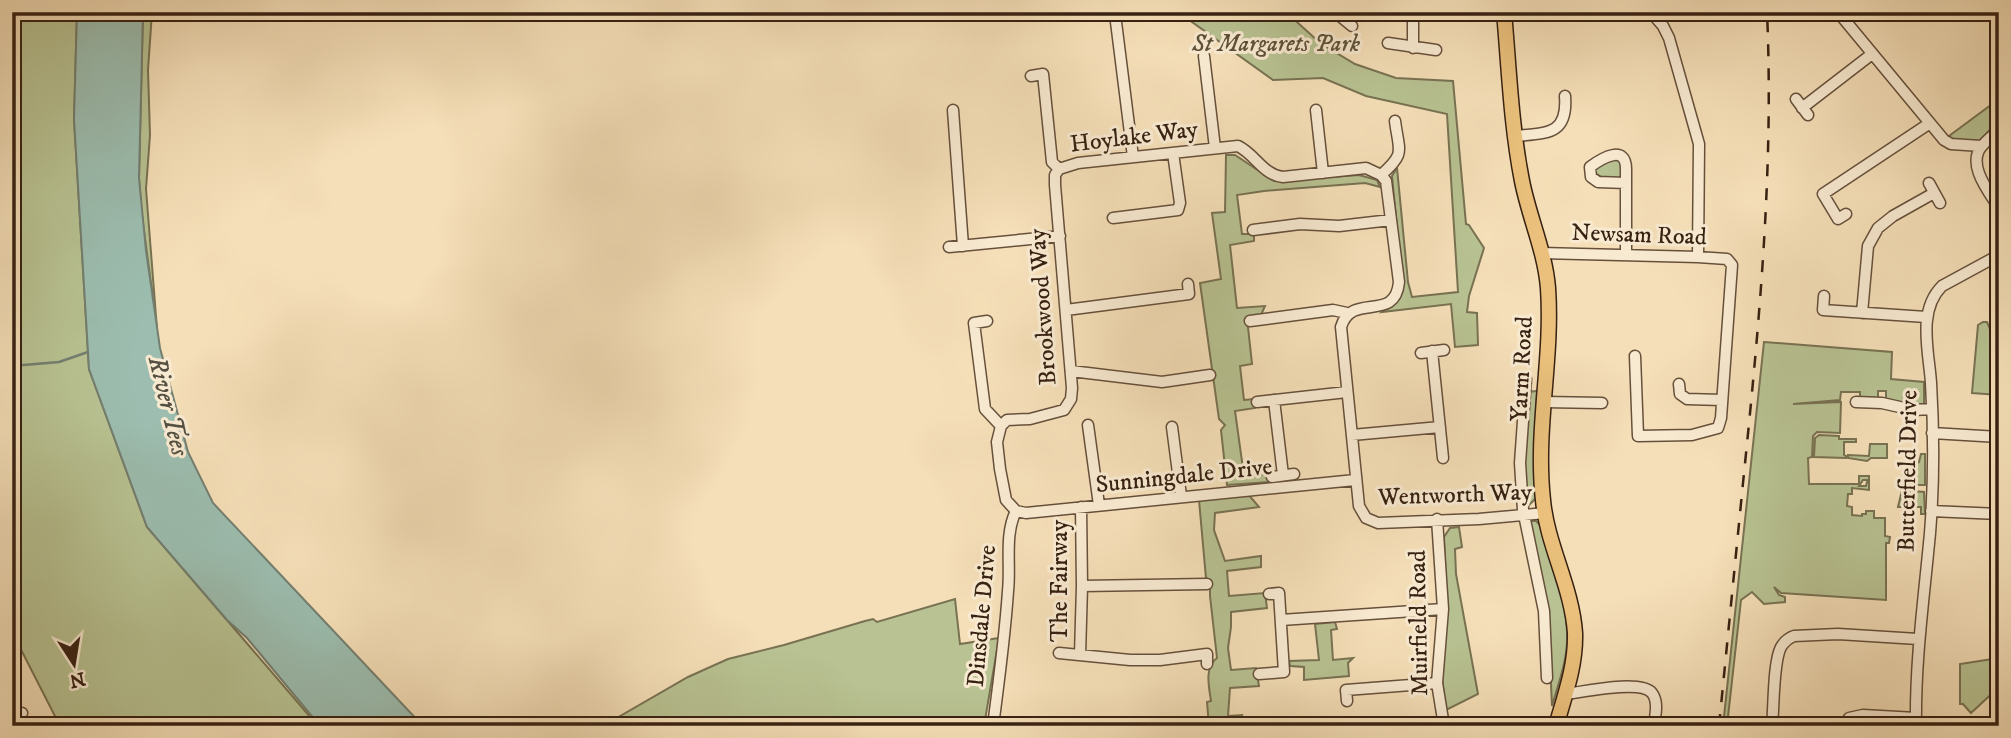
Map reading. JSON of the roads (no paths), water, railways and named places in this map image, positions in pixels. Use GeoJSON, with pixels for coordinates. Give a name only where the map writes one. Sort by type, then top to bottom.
{"type":"FeatureCollection","features":[{"type":"Feature","properties":{"kind":"main road","name":"Yarm Road"},"geometry":{"type":"LineString","coordinates":[[1504,12],[1522,181],[1541,253],[1549,308],[1540,467],[1545,513],[1574,626],[1574,654],[1556,726]]}},
{"type":"Feature","properties":{"kind":"street"},"geometry":{"type":"LineString","coordinates":[[1413,12],[1413,48]]}},
{"type":"Feature","properties":{"kind":"street"},"geometry":{"type":"LineString","coordinates":[[1651,12],[1669,38],[1698,140],[1698,257]]}},
{"type":"Feature","properties":{"kind":"street"},"geometry":{"type":"LineString","coordinates":[[1838,12],[1947,143],[1981,146]]}},
{"type":"Feature","properties":{"kind":"street"},"geometry":{"type":"LineString","coordinates":[[1338,13],[1353,26]]}},
{"type":"Feature","properties":{"kind":"street"},"geometry":{"type":"LineString","coordinates":[[1106,15],[1115,14],[1133,157]]}},
{"type":"Feature","properties":{"kind":"street"},"geometry":{"type":"LineString","coordinates":[[1388,43],[1436,50]]}},
{"type":"Feature","properties":{"kind":"street"},"geometry":{"type":"LineString","coordinates":[[1802,108],[1872,54]]}},
{"type":"Feature","properties":{"kind":"street"},"geometry":{"type":"LineString","coordinates":[[1204,56],[1210,68],[1215,148],[1238,146],[1274,176],[1366,168],[1381,175],[1386,181],[1398,291],[1393,300],[1382,306],[1357,309],[1346,316],[1341,327],[1355,480]]}},
{"type":"Feature","properties":{"kind":"street"},"geometry":{"type":"LineString","coordinates":[[1031,76],[1043,74],[1052,162],[1059,169]]}},
{"type":"Feature","properties":{"kind":"street"},"geometry":{"type":"LineString","coordinates":[[1516,136],[1543,133],[1558,127],[1566,112],[1565,96]]}},
{"type":"Feature","properties":{"kind":"street"},"geometry":{"type":"LineString","coordinates":[[1316,110],[1323,173]]}},
{"type":"Feature","properties":{"kind":"street"},"geometry":{"type":"LineString","coordinates":[[957,116],[963,246]]}},
{"type":"Feature","properties":{"kind":"street"},"geometry":{"type":"LineString","coordinates":[[1381,175],[1398,160],[1396,121]]}},
{"type":"Feature","properties":{"kind":"street"},"geometry":{"type":"LineString","coordinates":[[1823,194],[1930,123]]}},
{"type":"Feature","properties":{"kind":"street"},"geometry":{"type":"LineString","coordinates":[[1999,130],[1981,146],[1976,162],[1999,208]]}},
{"type":"Feature","properties":{"kind":"street","name":"Hoylake Way"},"geometry":{"type":"LineString","coordinates":[[1059,169],[1078,163],[1215,148]]}},
{"type":"Feature","properties":{"kind":"street"},"geometry":{"type":"LineString","coordinates":[[1113,218],[1128,212],[1175,211],[1182,208],[1173,153]]}},
{"type":"Feature","properties":{"kind":"street","name":"Brookwood Way"},"geometry":{"type":"LineString","coordinates":[[1001,426],[1007,420],[1030,419],[1064,410],[1071,399],[1055,185],[1055,175],[1059,169]]}},
{"type":"Feature","properties":{"kind":"street"},"geometry":{"type":"LineString","coordinates":[[1815,182],[1842,220]]}},
{"type":"Feature","properties":{"kind":"street"},"geometry":{"type":"LineString","coordinates":[[1626,183],[1626,254]]}},
{"type":"Feature","properties":{"kind":"street"},"geometry":{"type":"LineString","coordinates":[[1862,313],[1868,246],[1878,228],[1893,216],[1934,193]]}},
{"type":"Feature","properties":{"kind":"street"},"geometry":{"type":"LineString","coordinates":[[1253,230],[1300,224],[1339,226],[1391,220]]}},
{"type":"Feature","properties":{"kind":"street"},"geometry":{"type":"LineString","coordinates":[[949,247],[1060,236]]}},
{"type":"Feature","properties":{"kind":"street","name":"Newsam Road"},"geometry":{"type":"LineString","coordinates":[[1541,253],[1727,259],[1732,265],[1722,400]]}},
{"type":"Feature","properties":{"kind":"street"},"geometry":{"type":"LineString","coordinates":[[1824,296],[1823,310],[1926,317],[1935,294],[1942,286],[1999,255]]}},
{"type":"Feature","properties":{"kind":"street"},"geometry":{"type":"LineString","coordinates":[[1066,310],[1189,294],[1188,284]]}},
{"type":"Feature","properties":{"kind":"street"},"geometry":{"type":"LineString","coordinates":[[1250,321],[1334,310],[1346,316]]}},
{"type":"Feature","properties":{"kind":"street","name":"Butterfield Drive"},"geometry":{"type":"LineString","coordinates":[[1916,722],[1918,639],[1931,511],[1932,433],[1926,317]]}},
{"type":"Feature","properties":{"kind":"street"},"geometry":{"type":"LineString","coordinates":[[987,321],[974,323],[985,409],[1001,426],[997,442],[1002,479],[1006,500],[1016,511]]}},
{"type":"Feature","properties":{"kind":"street"},"geometry":{"type":"LineString","coordinates":[[1443,457],[1426,352],[1444,350]]}},
{"type":"Feature","properties":{"kind":"street"},"geometry":{"type":"LineString","coordinates":[[1635,356],[1638,436],[1692,435],[1716,429],[1721,422],[1722,400],[1687,399],[1680,394],[1679,384]]}},
{"type":"Feature","properties":{"kind":"street"},"geometry":{"type":"LineString","coordinates":[[1071,371],[1162,383],[1210,376]]}},
{"type":"Feature","properties":{"kind":"street"},"geometry":{"type":"LineString","coordinates":[[1528,384],[1520,463],[1523,516],[1544,611],[1547,678]]}},
{"type":"Feature","properties":{"kind":"street"},"geometry":{"type":"LineString","coordinates":[[1257,402],[1348,392]]}},
{"type":"Feature","properties":{"kind":"street"},"geometry":{"type":"LineString","coordinates":[[1856,402],[1882,398],[1908,410],[1931,409]]}},
{"type":"Feature","properties":{"kind":"street"},"geometry":{"type":"LineString","coordinates":[[1274,400],[1283,475]]}},
{"type":"Feature","properties":{"kind":"street"},"geometry":{"type":"LineString","coordinates":[[1544,402],[1602,403]]}},
{"type":"Feature","properties":{"kind":"street"},"geometry":{"type":"LineString","coordinates":[[1088,425],[1099,505]]}},
{"type":"Feature","properties":{"kind":"street"},"geometry":{"type":"LineString","coordinates":[[1172,426],[1181,496]]}},
{"type":"Feature","properties":{"kind":"street"},"geometry":{"type":"LineString","coordinates":[[1352,435],[1440,427]]}},
{"type":"Feature","properties":{"kind":"street"},"geometry":{"type":"LineString","coordinates":[[1932,433],[1999,437]]}},
{"type":"Feature","properties":{"kind":"street","name":"Wentworth Way"},"geometry":{"type":"LineString","coordinates":[[1355,480],[1359,508],[1363,516],[1378,523],[1545,513]]}},
{"type":"Feature","properties":{"kind":"street","name":"Sunningdale Drive"},"geometry":{"type":"LineString","coordinates":[[1016,511],[1026,513],[1355,480]]}},
{"type":"Feature","properties":{"kind":"street","name":"The Fairway"},"geometry":{"type":"LineString","coordinates":[[1080,654],[1081,507]]}},
{"type":"Feature","properties":{"kind":"street","name":"Dinsdale Drive"},"geometry":{"type":"LineString","coordinates":[[993,726],[1007,605],[1010,523],[1016,511]]}},
{"type":"Feature","properties":{"kind":"street"},"geometry":{"type":"LineString","coordinates":[[1931,511],[1999,514]]}},
{"type":"Feature","properties":{"kind":"street","name":"Muirfield Road"},"geometry":{"type":"LineString","coordinates":[[1437,519],[1443,609],[1437,683],[1444,726]]}},
{"type":"Feature","properties":{"kind":"street"},"geometry":{"type":"LineString","coordinates":[[1082,586],[1200,581]]}},
{"type":"Feature","properties":{"kind":"street"},"geometry":{"type":"LineString","coordinates":[[1259,674],[1284,672],[1279,593],[1269,594]]}},
{"type":"Feature","properties":{"kind":"street"},"geometry":{"type":"LineString","coordinates":[[1280,620],[1443,609]]}},
{"type":"Feature","properties":{"kind":"street"},"geometry":{"type":"LineString","coordinates":[[1772,726],[1778,659],[1788,638],[1838,634],[1918,639]]}},
{"type":"Feature","properties":{"kind":"street"},"geometry":{"type":"LineString","coordinates":[[1059,653],[1130,660],[1160,660],[1207,654],[1207,664]]}},
{"type":"Feature","properties":{"kind":"street"},"geometry":{"type":"LineString","coordinates":[[1345,677],[1347,695],[1437,683]]}},
{"type":"Feature","properties":{"kind":"street"},"geometry":{"type":"LineString","coordinates":[[1566,694],[1631,686],[1645,688],[1655,699],[1654,726]]}},
{"type":"Feature","properties":{"kind":"street"},"geometry":{"type":"LineString","coordinates":[[1845,726],[1849,718],[1863,715],[1916,722]]}},
{"type":"Feature","properties":{"kind":"water","name":"River Tees"},"geometry":{"type":"Polygon","coordinates":[[[77,12],[143,12],[139,178],[146,251],[160,348],[188,452],[213,503],[423,726],[320,726],[247,638],[227,620],[147,527],[89,369],[74,119],[77,12]]]}},
{"type":"Feature","properties":{"kind":"waterway"},"geometry":{"type":"LineString","coordinates":[[12,366],[59,362],[88,352]]}},
{"type":"Feature","properties":{"kind":"railway"},"geometry":{"type":"LineString","coordinates":[[1719,726],[1764,248],[1769,71],[1767,12]]}},
{"type":"Feature","properties":{"kind":"park label","name":"St Margarets Park"},"geometry":{"type":"Point","coordinates":[1276,44]}}]}
